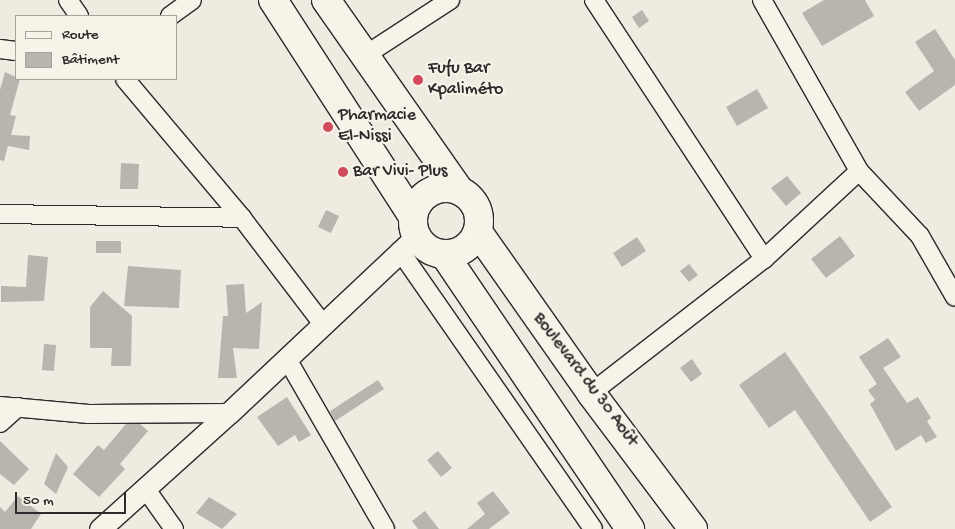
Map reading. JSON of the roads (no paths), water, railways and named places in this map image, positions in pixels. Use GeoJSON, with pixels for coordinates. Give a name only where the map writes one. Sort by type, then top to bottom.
{"type":"FeatureCollection","features":[{"type":"Feature","properties":{"kind":"highway"},"geometry":{"type":"LineString","coordinates":[[273,0],[410,234],[423,245],[444,254],[630,529]]}},
{"type":"Feature","properties":{"kind":"highway"},"geometry":{"type":"LineString","coordinates":[[326,0],[459,190],[474,203],[479,222],[478,232],[465,248],[444,254]]}},
{"type":"Feature","properties":{"kind":"highway"},"geometry":{"type":"LineString","coordinates":[[410,234],[422,198],[430,192],[449,188],[459,190]]}},
{"type":"Feature","properties":{"kind":"highway","name":"Boulevard du 30 Août"},"geometry":{"type":"LineString","coordinates":[[478,232],[591,393],[693,529]]}},
{"type":"Feature","properties":{"kind":"street"},"geometry":{"type":"LineString","coordinates":[[68,0],[78,15]]}},
{"type":"Feature","properties":{"kind":"street"},"geometry":{"type":"LineString","coordinates":[[171,15],[192,0]]}},
{"type":"Feature","properties":{"kind":"street"},"geometry":{"type":"LineString","coordinates":[[364,56],[450,0]]}},
{"type":"Feature","properties":{"kind":"street"},"geometry":{"type":"LineString","coordinates":[[594,0],[764,259]]}},
{"type":"Feature","properties":{"kind":"street"},"geometry":{"type":"LineString","coordinates":[[770,3],[859,171],[920,236],[955,297]]}},
{"type":"Feature","properties":{"kind":"street"},"geometry":{"type":"LineString","coordinates":[[0,49],[15,51]]}},
{"type":"Feature","properties":{"kind":"street"},"geometry":{"type":"LineString","coordinates":[[125,80],[242,218],[322,323]]}},
{"type":"Feature","properties":{"kind":"street"},"geometry":{"type":"LineString","coordinates":[[591,393],[764,259],[859,171]]}},
{"type":"Feature","properties":{"kind":"street"},"geometry":{"type":"LineString","coordinates":[[0,214],[242,218]]}},
{"type":"Feature","properties":{"kind":"street"},"geometry":{"type":"LineString","coordinates":[[100,529],[287,359],[410,234],[593,529]]}},
{"type":"Feature","properties":{"kind":"street"},"geometry":{"type":"LineString","coordinates":[[287,359],[385,529]]}},
{"type":"Feature","properties":{"kind":"street"},"geometry":{"type":"LineString","coordinates":[[0,406],[89,414],[229,413]]}},
{"type":"Feature","properties":{"kind":"street"},"geometry":{"type":"LineString","coordinates":[[0,424],[18,407]]}},
{"type":"Feature","properties":{"kind":"street"},"geometry":{"type":"LineString","coordinates":[[146,488],[174,529]]}},
{"type":"Feature","properties":{"kind":"place","name":"Fufu Bar Kpaliméto"},"geometry":{"type":"Point","coordinates":[418,80]}},
{"type":"Feature","properties":{"kind":"place","name":"Pharmacie El-Nissi"},"geometry":{"type":"Point","coordinates":[328,127]}},
{"type":"Feature","properties":{"kind":"place","name":"Bar Vivi- Plus"},"geometry":{"type":"Point","coordinates":[343,172]}}]}
